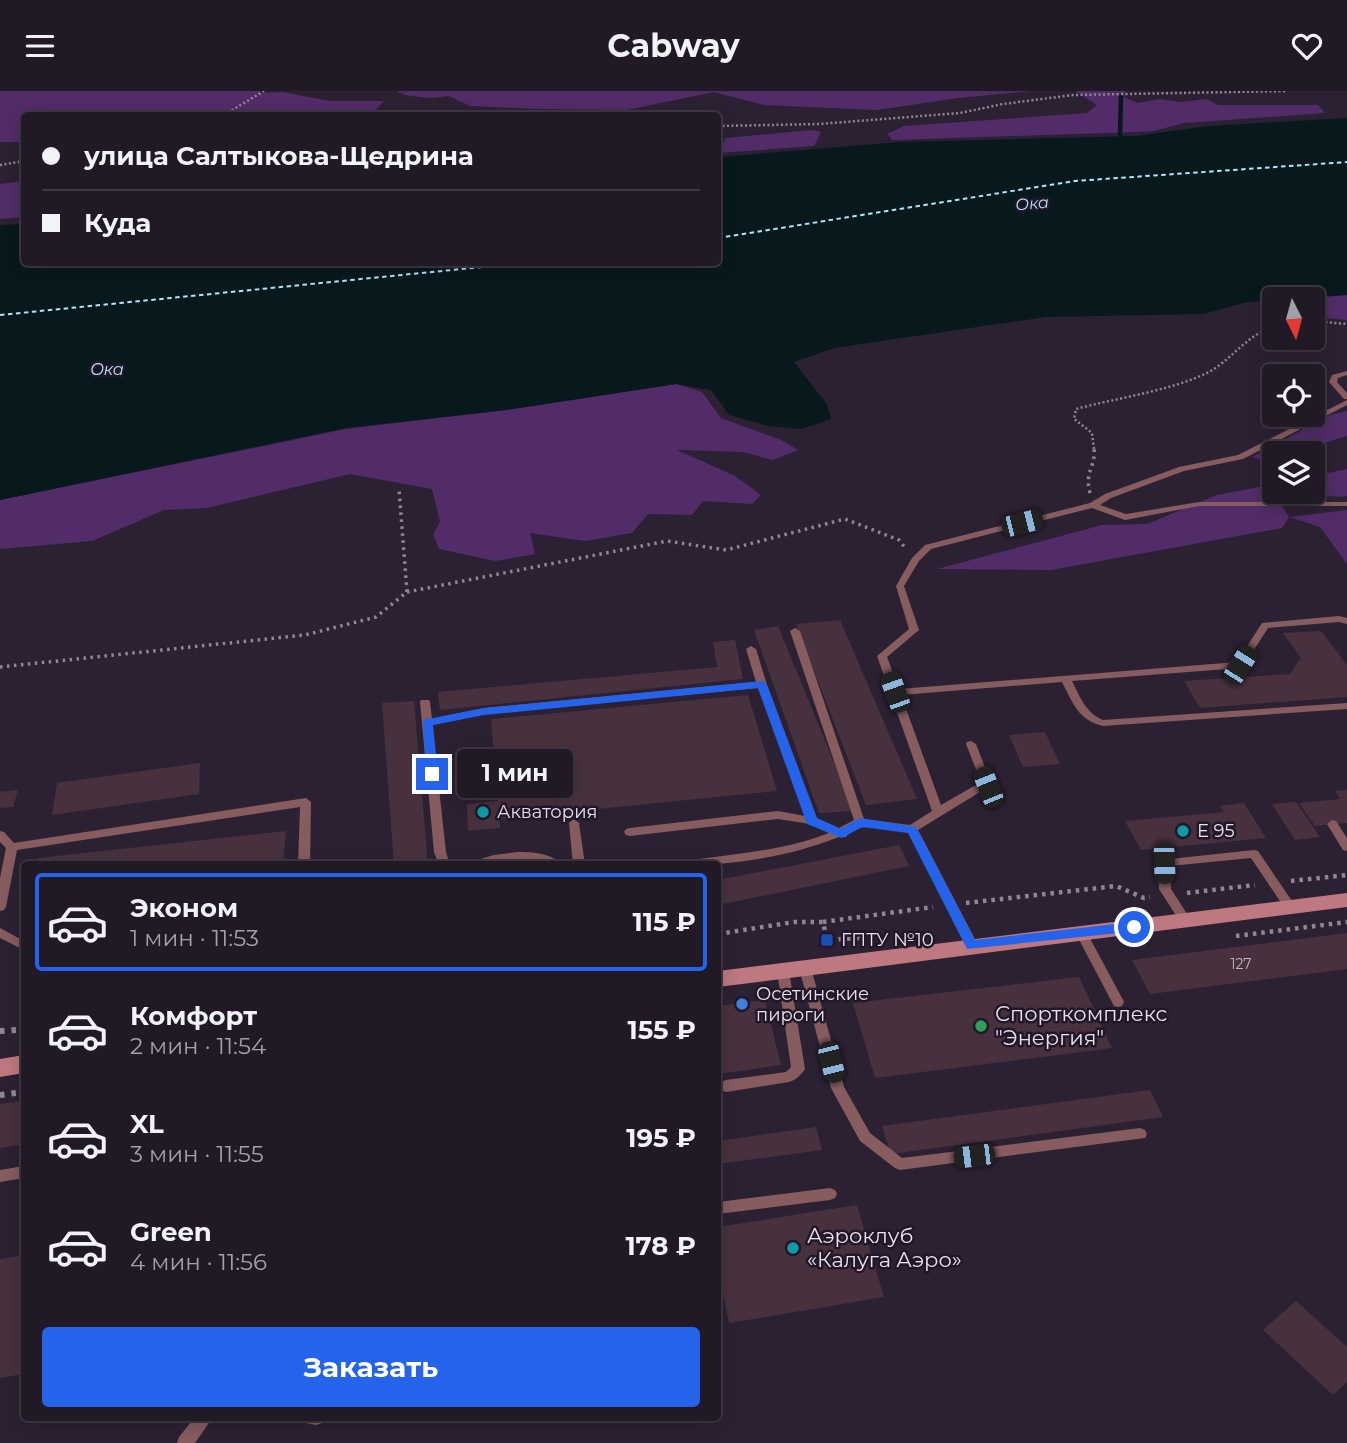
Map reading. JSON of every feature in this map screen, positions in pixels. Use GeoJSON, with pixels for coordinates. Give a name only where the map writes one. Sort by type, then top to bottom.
{"type":"FeatureCollection","features":[{"type":"Feature","properties":{"kind":"main road"},"geometry":{"type":"LineString","coordinates":[[721,979],[1347,900]]}},
{"type":"Feature","properties":{"kind":"main road"},"geometry":{"type":"LineString","coordinates":[[0,1068],[21,1064]]}},
{"type":"Feature","properties":{"kind":"lane"},"geometry":{"type":"LineString","coordinates":[[938,811],[882,656],[914,630],[900,586],[915,560],[928,547],[1093,505],[1108,496],[1182,469],[1240,457],[1347,400],[1333,382],[1335,377],[1347,373]]}},
{"type":"Feature","properties":{"kind":"lane"},"geometry":{"type":"LineString","coordinates":[[1093,505],[1125,517],[1199,504],[1347,504]]}},
{"type":"Feature","properties":{"kind":"lane"},"geometry":{"type":"LineString","coordinates":[[895,692],[1240,665],[1265,625],[1339,619],[1347,621]]}},
{"type":"Feature","properties":{"kind":"lane"},"geometry":{"type":"LineString","coordinates":[[795,631],[860,823]]}},
{"type":"Feature","properties":{"kind":"lane"},"geometry":{"type":"LineString","coordinates":[[751,649],[812,821]]}},
{"type":"Feature","properties":{"kind":"lane"},"geometry":{"type":"LineString","coordinates":[[1065,678],[1087,717],[1093,722],[1103,723],[1347,706]]}},
{"type":"Feature","properties":{"kind":"lane"},"geometry":{"type":"LineString","coordinates":[[427,723],[484,711],[762,685]]}},
{"type":"Feature","properties":{"kind":"lane"},"geometry":{"type":"LineString","coordinates":[[425,702],[440,852],[443,861]]}},
{"type":"Feature","properties":{"kind":"lane"},"geometry":{"type":"LineString","coordinates":[[711,861],[810,846],[842,834],[860,823],[912,829],[938,811],[978,789],[988,787],[971,744]]}},
{"type":"Feature","properties":{"kind":"lane"},"geometry":{"type":"LineString","coordinates":[[12,846],[306,802],[304,861]]}},
{"type":"Feature","properties":{"kind":"lane"},"geometry":{"type":"LineString","coordinates":[[630,832],[778,815],[812,821],[842,834]]}},
{"type":"Feature","properties":{"kind":"lane"},"geometry":{"type":"LineString","coordinates":[[574,823],[579,861]]}},
{"type":"Feature","properties":{"kind":"lane"},"geometry":{"type":"LineString","coordinates":[[1332,824],[1347,848]]}},
{"type":"Feature","properties":{"kind":"lane"},"geometry":{"type":"LineString","coordinates":[[912,829],[972,945]]}},
{"type":"Feature","properties":{"kind":"lane"},"geometry":{"type":"LineString","coordinates":[[0,835],[12,846]]}},
{"type":"Feature","properties":{"kind":"lane"},"geometry":{"type":"LineString","coordinates":[[0,907],[12,846]]}},
{"type":"Feature","properties":{"kind":"lane"},"geometry":{"type":"LineString","coordinates":[[1185,920],[1165,889],[1164,863],[1254,854],[1290,907]]}},
{"type":"Feature","properties":{"kind":"lane"},"geometry":{"type":"LineString","coordinates":[[484,861],[491,858],[546,857],[552,861]]}},
{"type":"Feature","properties":{"kind":"lane"},"geometry":{"type":"LineString","coordinates":[[0,933],[21,944]]}},
{"type":"Feature","properties":{"kind":"lane"},"geometry":{"type":"LineString","coordinates":[[1082,934],[1118,1002]]}},
{"type":"Feature","properties":{"kind":"lane"},"geometry":{"type":"LineString","coordinates":[[804,968],[838,1088],[865,1137],[900,1164],[1140,1134]]}},
{"type":"Feature","properties":{"kind":"lane"},"geometry":{"type":"LineString","coordinates":[[726,1086],[789,1077],[798,1069],[783,971]]}},
{"type":"Feature","properties":{"kind":"lane"},"geometry":{"type":"LineString","coordinates":[[0,1175],[21,1172]]}},
{"type":"Feature","properties":{"kind":"lane"},"geometry":{"type":"LineString","coordinates":[[721,1208],[830,1194]]}},
{"type":"Feature","properties":{"kind":"lane"},"geometry":{"type":"LineString","coordinates":[[185,1443],[202,1421]]}},
{"type":"Feature","properties":{"kind":"path"},"geometry":{"type":"LineString","coordinates":[[229,112],[264,91]]}},
{"type":"Feature","properties":{"kind":"path"},"geometry":{"type":"LineString","coordinates":[[721,126],[819,124],[930,116],[1073,95],[1284,91]]}},
{"type":"Feature","properties":{"kind":"path"},"geometry":{"type":"LineString","coordinates":[[0,165],[21,162]]}},
{"type":"Feature","properties":{"kind":"path"},"geometry":{"type":"LineString","coordinates":[[1325,322],[1347,324]]}},
{"type":"Feature","properties":{"kind":"path"},"geometry":{"type":"LineString","coordinates":[[1093,505],[1086,478],[1096,458],[1092,433],[1074,419],[1076,409],[1185,381],[1209,372],[1262,331]]}},
{"type":"Feature","properties":{"kind":"path"},"geometry":{"type":"LineString","coordinates":[[399,489],[407,592]]}},
{"type":"Feature","properties":{"kind":"path"},"geometry":{"type":"LineString","coordinates":[[0,667],[305,635],[376,617],[407,592],[667,541],[726,550],[845,519],[899,540],[915,560]]}},
{"type":"Feature","properties":{"kind":"path"},"geometry":{"type":"LineString","coordinates":[[721,934],[794,922],[823,922],[950,904],[1116,886],[1144,898],[1347,874]]}},
{"type":"Feature","properties":{"kind":"path"},"geometry":{"type":"LineString","coordinates":[[823,922],[827,940],[859,938],[864,961]]}},
{"type":"Feature","properties":{"kind":"path"},"geometry":{"type":"LineString","coordinates":[[0,1031],[16,1030]]}},
{"type":"Feature","properties":{"kind":"path"},"geometry":{"type":"LineString","coordinates":[[0,1095],[21,1092]]}},
{"type":"Feature","properties":{"kind":"shaded area"},"geometry":{"type":"Polygon","coordinates":[[[0,91],[261,91],[259,93],[282,92],[330,101],[384,101],[376,110],[350,112],[21,112],[21,142],[0,142],[0,91]]]}},
{"type":"Feature","properties":{"kind":"shaded area"},"geometry":{"type":"Polygon","coordinates":[[[396,91],[1031,91],[877,110],[764,105],[714,92],[627,110],[470,106],[449,96],[429,98],[396,91]]]}},
{"type":"Feature","properties":{"kind":"shaded area"},"geometry":{"type":"Polygon","coordinates":[[[1075,91],[1126,91],[1124,97],[1138,103],[1159,99],[1181,102],[1207,99],[1218,105],[1318,105],[1325,113],[1184,123],[1154,131],[1135,132],[892,140],[887,134],[904,126],[1087,113],[1097,105],[1075,91]]]}},
{"type":"Feature","properties":{"kind":"shaded area"},"geometry":{"type":"Polygon","coordinates":[[[813,130],[821,132],[814,146],[721,153],[721,144],[725,138],[813,130]]]}},
{"type":"Feature","properties":{"kind":"shaded area"},"geometry":{"type":"Polygon","coordinates":[[[21,181],[21,217],[0,219],[0,184],[21,181]]]}},
{"type":"Feature","properties":{"kind":"shaded area"},"geometry":{"type":"Polygon","coordinates":[[[1347,295],[1347,320],[1325,318],[1325,296],[1347,295]]]}},
{"type":"Feature","properties":{"kind":"shaded area"},"geometry":{"type":"Polygon","coordinates":[[[676,384],[702,392],[721,418],[781,440],[798,450],[772,460],[743,452],[677,450],[735,476],[761,495],[752,504],[703,501],[692,515],[648,514],[632,533],[585,541],[530,533],[535,554],[495,561],[439,549],[433,534],[440,522],[432,489],[350,474],[207,508],[164,510],[92,541],[0,549],[0,500],[346,429],[506,410],[676,384]]]}},
{"type":"Feature","properties":{"kind":"shaded area"},"geometry":{"type":"Polygon","coordinates":[[[1347,411],[1347,436],[1325,443],[1282,441],[1308,427],[1325,427],[1325,418],[1347,411]]]}},
{"type":"Feature","properties":{"kind":"shaded area"},"geometry":{"type":"Polygon","coordinates":[[[1262,452],[1262,460],[1252,457],[1262,452]]]}},
{"type":"Feature","properties":{"kind":"shaded area"},"geometry":{"type":"Polygon","coordinates":[[[1347,469],[1347,496],[1325,495],[1325,474],[1347,469]]]}},
{"type":"Feature","properties":{"kind":"shaded area"},"geometry":{"type":"Polygon","coordinates":[[[1262,486],[1262,504],[1281,504],[1289,517],[1282,528],[1051,570],[937,569],[1102,525],[1147,524],[1217,495],[1262,486]]]}},
{"type":"Feature","properties":{"kind":"shaded area"},"geometry":{"type":"Polygon","coordinates":[[[1347,510],[1347,564],[1320,527],[1289,517],[1347,510]]]}},
{"type":"Feature","properties":{"kind":"water","name":"Ока"},"geometry":{"type":"Polygon","coordinates":[[[1347,118],[1347,295],[1325,297],[1325,287],[1262,287],[1262,301],[1247,302],[1204,314],[1046,317],[834,348],[794,362],[827,404],[831,419],[802,429],[768,426],[729,415],[711,390],[676,384],[506,410],[346,428],[0,500],[0,225],[21,224],[21,266],[721,266],[721,157],[899,142],[1136,136],[1208,126],[1347,118]]]}},
{"type":"Feature","properties":{"kind":"building"},"geometry":{"type":"Polygon","coordinates":[[[840,620],[917,799],[866,805],[796,624],[840,620]]]}},
{"type":"Feature","properties":{"kind":"building"},"geometry":{"type":"Polygon","coordinates":[[[778,626],[854,811],[819,813],[754,630],[778,626]]]}},
{"type":"Feature","properties":{"kind":"building"},"geometry":{"type":"Polygon","coordinates":[[[1321,631],[1347,665],[1347,697],[1200,708],[1184,681],[1290,674],[1301,658],[1283,633],[1321,631]]]}},
{"type":"Feature","properties":{"kind":"building"},"geometry":{"type":"Polygon","coordinates":[[[735,640],[743,679],[440,710],[438,692],[717,667],[713,642],[735,640]]]}},
{"type":"Feature","properties":{"kind":"building"},"geometry":{"type":"Polygon","coordinates":[[[748,695],[777,791],[499,819],[500,828],[468,831],[467,804],[498,801],[491,719],[748,695]]]}},
{"type":"Feature","properties":{"kind":"building"},"geometry":{"type":"Polygon","coordinates":[[[414,701],[428,861],[394,861],[382,703],[414,701]]]}},
{"type":"Feature","properties":{"kind":"building"},"geometry":{"type":"Polygon","coordinates":[[[1045,732],[1060,764],[1023,767],[1009,735],[1045,732]]]}},
{"type":"Feature","properties":{"kind":"building"},"geometry":{"type":"Polygon","coordinates":[[[200,763],[199,794],[52,815],[57,783],[200,763]]]}},
{"type":"Feature","properties":{"kind":"building"},"geometry":{"type":"Polygon","coordinates":[[[18,790],[13,807],[0,808],[0,792],[18,790]]]}},
{"type":"Feature","properties":{"kind":"building"},"geometry":{"type":"Polygon","coordinates":[[[1347,790],[1347,823],[1315,826],[1299,803],[1340,799],[1335,791],[1347,790]]]}},
{"type":"Feature","properties":{"kind":"building"},"geometry":{"type":"Polygon","coordinates":[[[1296,802],[1320,837],[1295,840],[1272,804],[1296,802]]]}},
{"type":"Feature","properties":{"kind":"building","name":"Е 95"},"geometry":{"type":"Polygon","coordinates":[[[1244,803],[1266,838],[1141,850],[1125,821],[1224,812],[1220,806],[1244,803]]]}},
{"type":"Feature","properties":{"kind":"building"},"geometry":{"type":"Polygon","coordinates":[[[286,831],[283,861],[37,861],[38,858],[286,831]]]}},
{"type":"Feature","properties":{"kind":"building"},"geometry":{"type":"Polygon","coordinates":[[[899,845],[909,866],[721,904],[721,879],[899,845]]]}},
{"type":"Feature","properties":{"kind":"building"},"geometry":{"type":"Polygon","coordinates":[[[1347,933],[1347,969],[1150,994],[1132,960],[1347,933]]]}},
{"type":"Feature","properties":{"kind":"building","name":"Спорткомплекс \"Энергия\""},"geometry":{"type":"Polygon","coordinates":[[[1079,977],[1112,1048],[875,1078],[853,1003],[1079,977]]]}},
{"type":"Feature","properties":{"kind":"building"},"geometry":{"type":"Polygon","coordinates":[[[765,1000],[781,1065],[721,1074],[721,1006],[765,1000]]]}},
{"type":"Feature","properties":{"kind":"building"},"geometry":{"type":"Polygon","coordinates":[[[1150,1090],[1163,1117],[891,1154],[882,1126],[1150,1090]]]}},
{"type":"Feature","properties":{"kind":"building"},"geometry":{"type":"Polygon","coordinates":[[[21,1101],[21,1144],[0,1148],[0,1104],[21,1101]]]}},
{"type":"Feature","properties":{"kind":"building"},"geometry":{"type":"Polygon","coordinates":[[[816,1127],[822,1150],[721,1164],[721,1141],[816,1127]]]}},
{"type":"Feature","properties":{"kind":"building","name":"Аэроклуб «Калуга Аэро»"},"geometry":{"type":"Polygon","coordinates":[[[857,1205],[884,1297],[729,1323],[721,1283],[721,1227],[857,1205]]]}},
{"type":"Feature","properties":{"kind":"building"},"geometry":{"type":"Polygon","coordinates":[[[21,1256],[21,1374],[0,1378],[0,1259],[21,1256]]]}},
{"type":"Feature","properties":{"kind":"building"},"geometry":{"type":"Polygon","coordinates":[[[1296,1301],[1347,1347],[1347,1382],[1333,1395],[1263,1330],[1296,1301]]]}},
{"type":"Feature","properties":{"kind":"waterway"},"geometry":{"type":"LineString","coordinates":[[1120,136],[1121,96]]}},
{"type":"Feature","properties":{"kind":"ferry route"},"geometry":{"type":"LineString","coordinates":[[721,238],[1075,181],[1347,162]]}},
{"type":"Feature","properties":{"kind":"ferry route"},"geometry":{"type":"LineString","coordinates":[[0,315],[492,266]]}},
{"type":"Feature","properties":{"kind":"place","name":"Акватория"},"geometry":{"type":"Point","coordinates":[483,812]}},
{"type":"Feature","properties":{"kind":"place","name":"Е 95"},"geometry":{"type":"Point","coordinates":[1183,831]}},
{"type":"Feature","properties":{"kind":"place","name":"ГПТУ №10"},"geometry":{"type":"Point","coordinates":[827,940]}},
{"type":"Feature","properties":{"kind":"place","name":"Осетинские пироги"},"geometry":{"type":"Point","coordinates":[742,1004]}},
{"type":"Feature","properties":{"kind":"place","name":"Спорткомплекс \"Энергия\""},"geometry":{"type":"Point","coordinates":[981,1026]}},
{"type":"Feature","properties":{"kind":"place","name":"Аэроклуб «Калуга Аэро»"},"geometry":{"type":"Point","coordinates":[793,1248]}},
{"type":"Feature","properties":{"kind":"route"},"geometry":{"type":"LineString","coordinates":[[432,774],[427,723],[484,711],[762,685],[812,821],[842,834],[860,823],[912,829],[972,945],[1134,927]]}}]}
